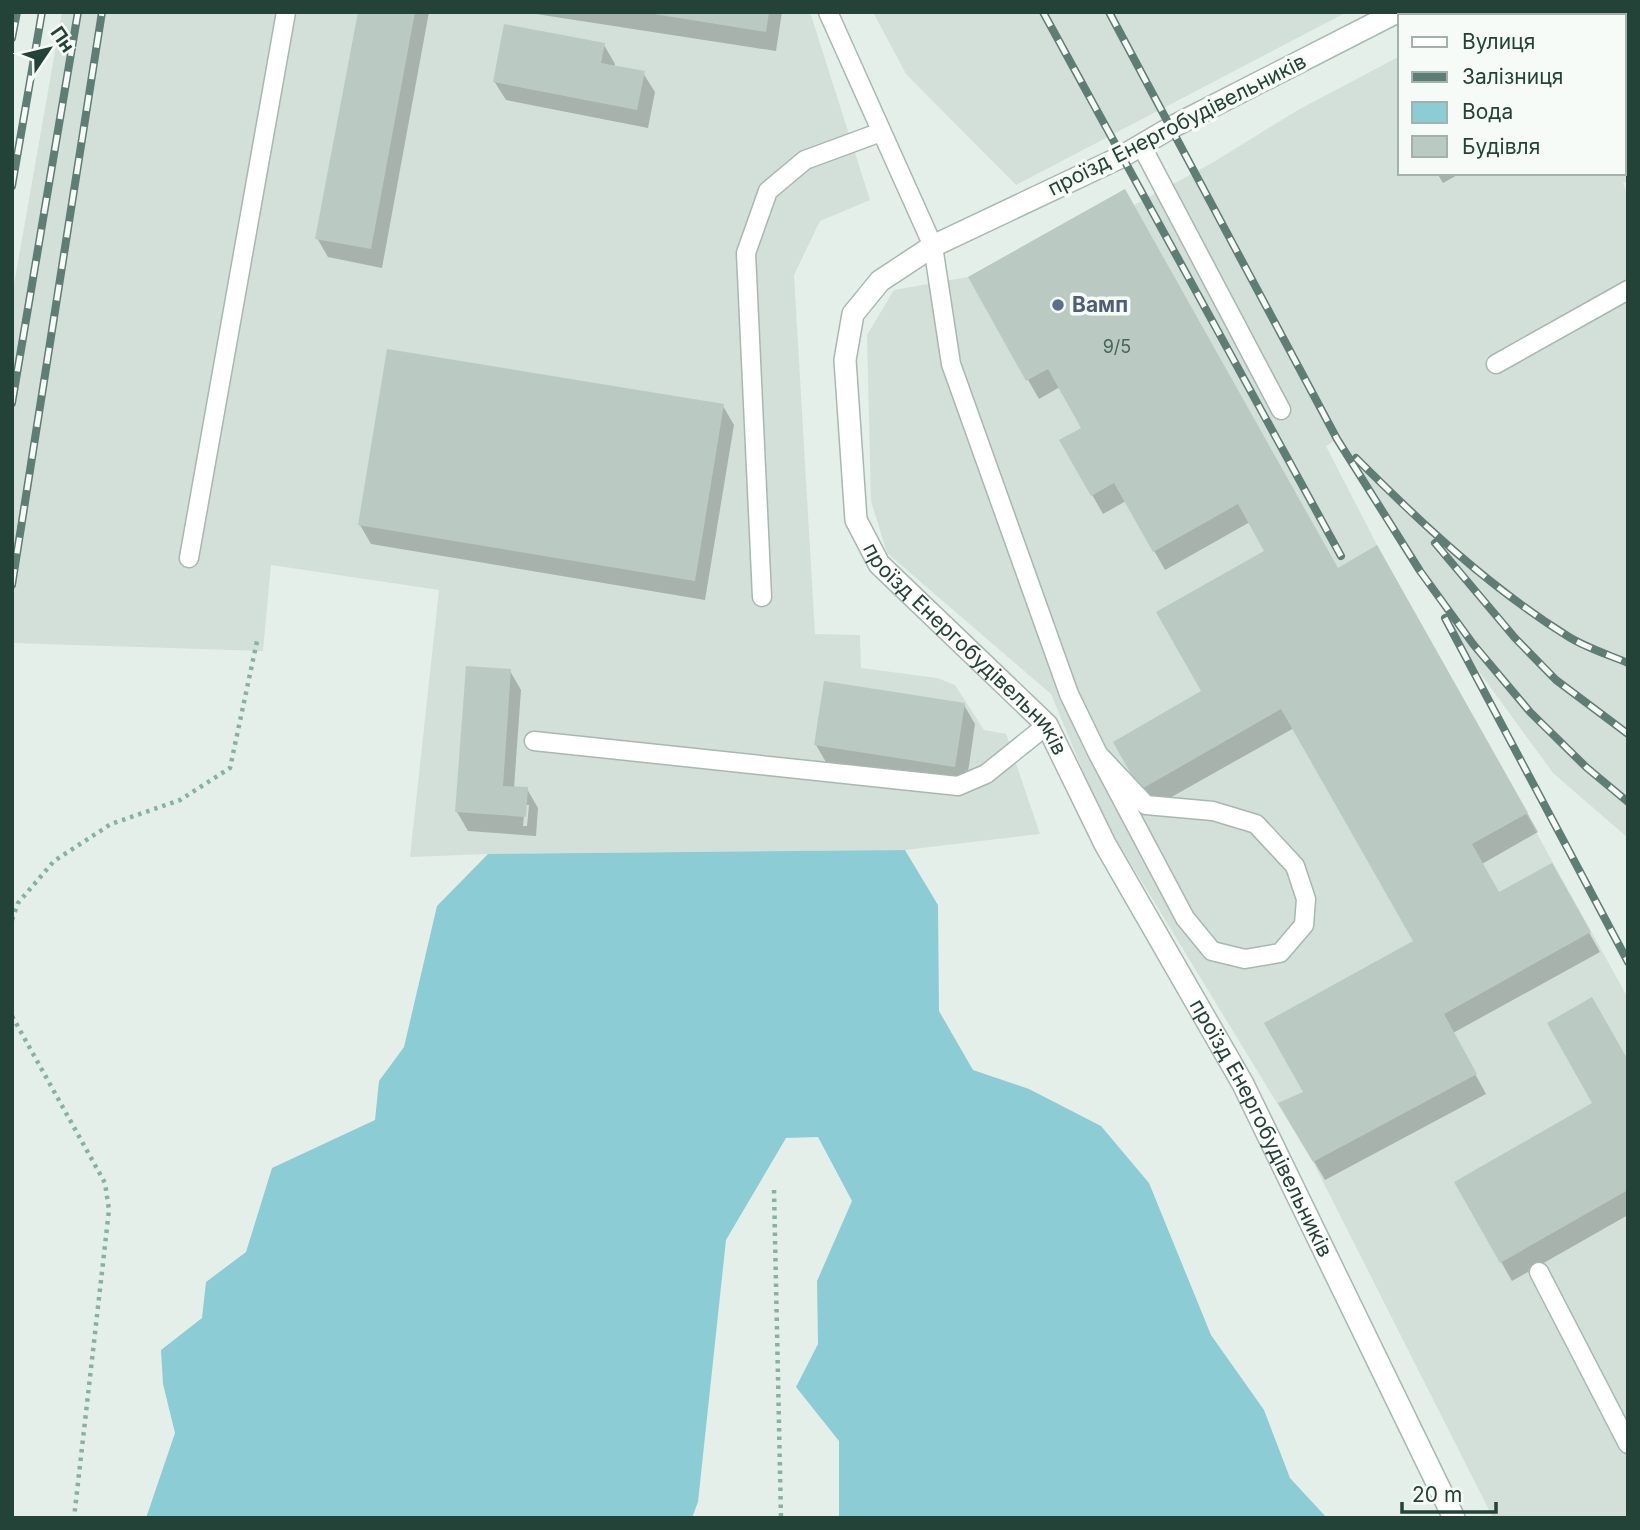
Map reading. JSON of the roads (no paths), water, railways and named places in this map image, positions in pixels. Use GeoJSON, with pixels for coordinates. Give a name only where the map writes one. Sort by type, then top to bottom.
{"type":"FeatureCollection","features":[{"type":"Feature","properties":{"kind":"street","name":"проїзд Енергобудівельників"},"geometry":{"type":"LineString","coordinates":[[1396,12],[1141,145],[933,246],[880,281],[853,314],[845,360],[856,520],[879,564],[1048,725],[1105,844],[1243,1083],[1454,1518]]}},
{"type":"Feature","properties":{"kind":"lane"},"geometry":{"type":"LineString","coordinates":[[189,558],[285,12]]}},
{"type":"Feature","properties":{"kind":"lane"},"geometry":{"type":"LineString","coordinates":[[828,12],[933,246],[951,364],[1069,694],[1098,754],[1185,919],[1212,951],[1245,959],[1280,953],[1304,925],[1306,899],[1295,866],[1256,824],[1213,811],[1146,805],[1098,754]]}},
{"type":"Feature","properties":{"kind":"lane"},"geometry":{"type":"LineString","coordinates":[[762,597],[746,253],[768,191],[804,160],[881,132]]}},
{"type":"Feature","properties":{"kind":"lane"},"geometry":{"type":"LineString","coordinates":[[1141,145],[1281,410]]}},
{"type":"Feature","properties":{"kind":"lane"},"geometry":{"type":"LineString","coordinates":[[1496,364],[1628,290]]}},
{"type":"Feature","properties":{"kind":"lane"},"geometry":{"type":"LineString","coordinates":[[534,741],[958,786],[986,774],[1048,725]]}},
{"type":"Feature","properties":{"kind":"lane"},"geometry":{"type":"LineString","coordinates":[[1539,1272],[1628,1444]]}},
{"type":"Feature","properties":{"kind":"water"},"geometry":{"type":"Polygon","coordinates":[[[905,850],[938,905],[939,1011],[973,1070],[1029,1089],[1101,1126],[1149,1183],[1211,1335],[1264,1410],[1290,1478],[1327,1518],[839,1518],[839,1441],[796,1387],[818,1344],[817,1281],[852,1201],[818,1137],[786,1138],[726,1240],[698,1502],[692,1518],[146,1518],[175,1433],[163,1384],[161,1350],[202,1318],[206,1282],[246,1252],[272,1168],[375,1120],[379,1081],[404,1047],[437,906],[488,854],[905,850]]]}},
{"type":"Feature","properties":{"kind":"railway"},"geometry":{"type":"LineString","coordinates":[[12,38],[17,12]]}},
{"type":"Feature","properties":{"kind":"railway"},"geometry":{"type":"LineString","coordinates":[[12,186],[42,12]]}},
{"type":"Feature","properties":{"kind":"railway"},"geometry":{"type":"LineString","coordinates":[[12,403],[78,12]]}},
{"type":"Feature","properties":{"kind":"railway"},"geometry":{"type":"LineString","coordinates":[[12,585],[102,12]]}},
{"type":"Feature","properties":{"kind":"railway"},"geometry":{"type":"LineString","coordinates":[[1043,12],[1341,556]]}},
{"type":"Feature","properties":{"kind":"railway"},"geometry":{"type":"LineString","coordinates":[[1109,12],[1337,439],[1420,571],[1473,644],[1530,712],[1586,767],[1628,802]]}},
{"type":"Feature","properties":{"kind":"railway"},"geometry":{"type":"LineString","coordinates":[[1356,458],[1432,531],[1512,598],[1576,641],[1628,663]]}},
{"type":"Feature","properties":{"kind":"railway"},"geometry":{"type":"LineString","coordinates":[[1435,543],[1515,638],[1556,680],[1628,734]]}},
{"type":"Feature","properties":{"kind":"railway"},"geometry":{"type":"LineString","coordinates":[[1445,618],[1628,962]]}},
{"type":"Feature","properties":{"kind":"place","name":"Вамп"},"geometry":{"type":"Point","coordinates":[1058,305]}}]}
